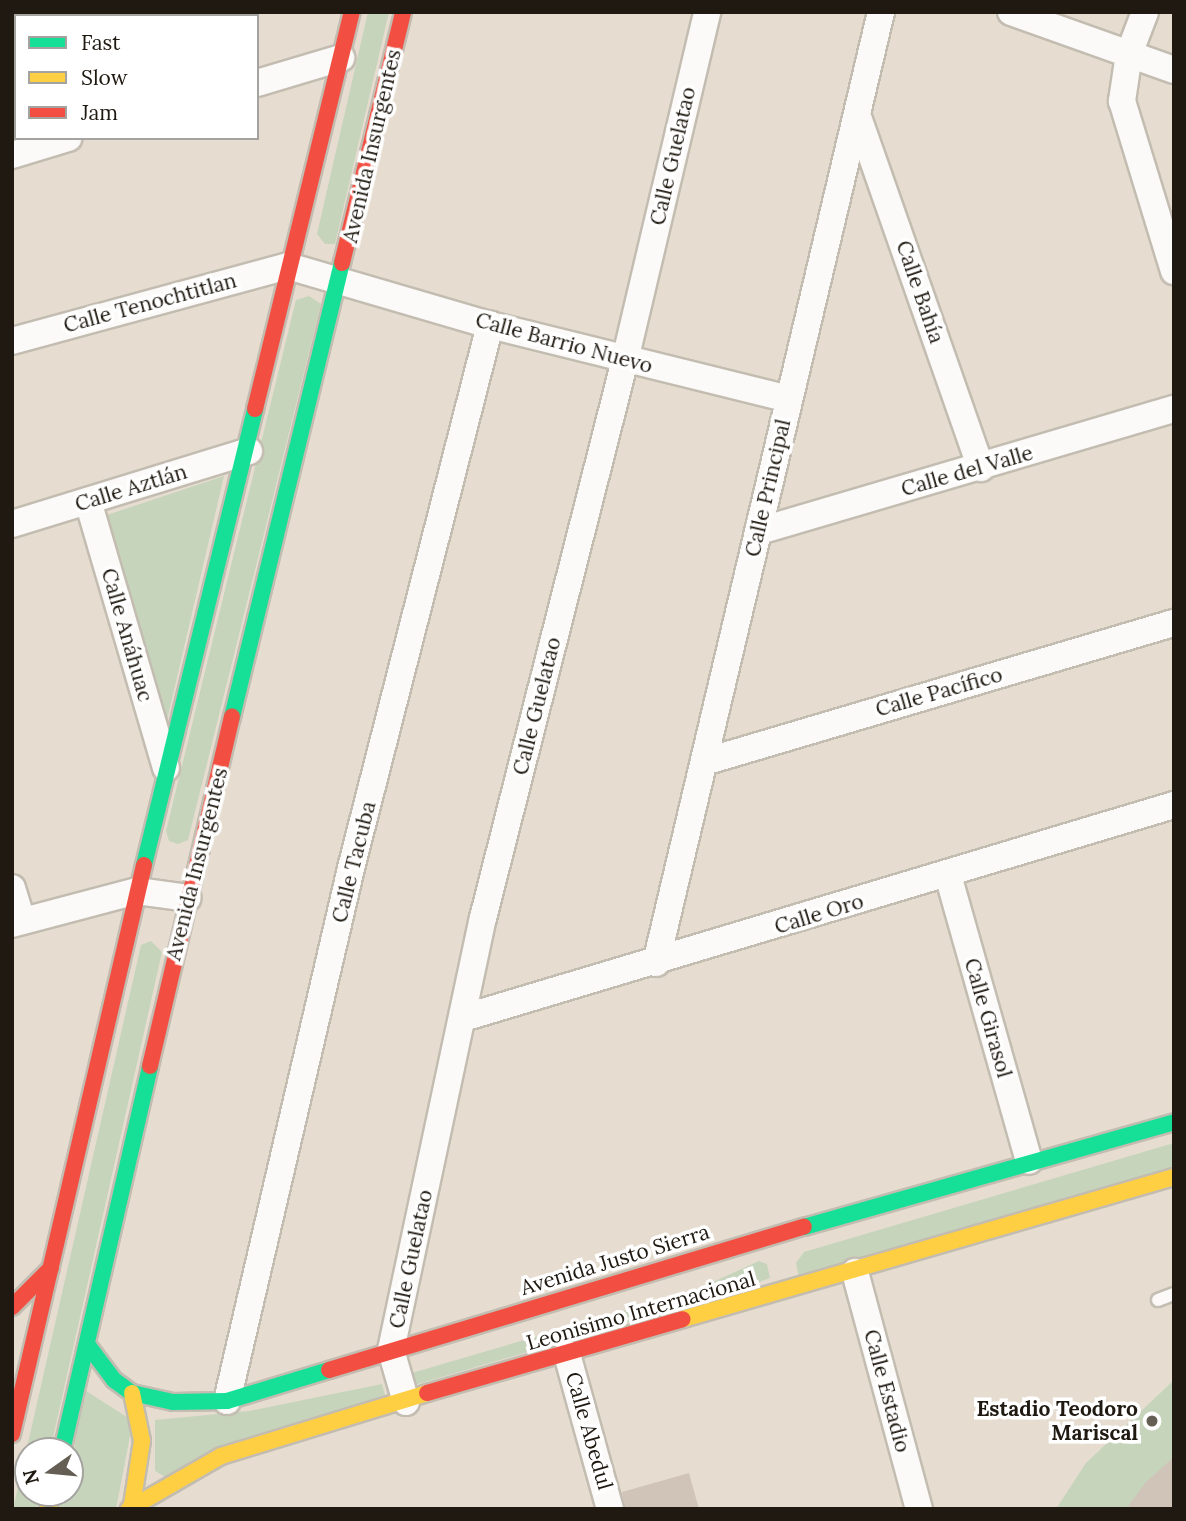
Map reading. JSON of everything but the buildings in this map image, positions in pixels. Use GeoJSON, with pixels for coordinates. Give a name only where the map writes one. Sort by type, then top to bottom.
{"type":"FeatureCollection","features":[{"type":"Feature","properties":{"kind":"main road"},"geometry":{"type":"LineString","coordinates":[[12,1434],[137,891],[249,451],[288,266],[352,12]]}},
{"type":"Feature","properties":{"kind":"main road","name":"Avenida Insurgentes"},"geometry":{"type":"LineString","coordinates":[[65,1437],[188,898],[341,280],[403,12]]}},
{"type":"Feature","properties":{"kind":"main road","name":"Avenida Justo Sierra"},"geometry":{"type":"LineString","coordinates":[[87,1344],[114,1380],[132,1393],[173,1402],[227,1401],[693,1258],[796,1238],[1029,1161],[1174,1122]]}},
{"type":"Feature","properties":{"kind":"main road","name":"Leonisimo Internacional"},"geometry":{"type":"LineString","coordinates":[[130,1507],[242,1448],[707,1315],[806,1278],[855,1272],[1174,1177]]}},
{"type":"Feature","properties":{"kind":"main road"},"geometry":{"type":"LineString","coordinates":[[693,1258],[707,1315]]}},
{"type":"Feature","properties":{"kind":"main road"},"geometry":{"type":"LineString","coordinates":[[12,1307],[51,1268]]}},
{"type":"Feature","properties":{"kind":"main road"},"geometry":{"type":"LineString","coordinates":[[130,1507],[142,1441],[132,1393]]}},
{"type":"Feature","properties":{"kind":"street","name":"Calle Guelatao"},"geometry":{"type":"LineString","coordinates":[[406,1402],[391,1350],[483,918],[625,360],[707,12]]}},
{"type":"Feature","properties":{"kind":"street","name":"Calle Principal"},"geometry":{"type":"LineString","coordinates":[[656,963],[881,12]]}},
{"type":"Feature","properties":{"kind":"street"},"geometry":{"type":"LineString","coordinates":[[1012,12],[1174,70]]}},
{"type":"Feature","properties":{"kind":"street"},"geometry":{"type":"LineString","coordinates":[[1145,12],[1129,54],[1122,101],[1126,130],[1174,271]]}},
{"type":"Feature","properties":{"kind":"street"},"geometry":{"type":"LineString","coordinates":[[259,82],[341,58]]}},
{"type":"Feature","properties":{"kind":"street","name":"Calle Bahía"},"geometry":{"type":"LineString","coordinates":[[858,117],[981,468]]}},
{"type":"Feature","properties":{"kind":"street"},"geometry":{"type":"LineString","coordinates":[[12,155],[61,140]]}},
{"type":"Feature","properties":{"kind":"street"},"geometry":{"type":"LineString","coordinates":[[288,266],[341,280]]}},
{"type":"Feature","properties":{"kind":"street","name":"Calle Tenochtitlan"},"geometry":{"type":"LineString","coordinates":[[12,341],[288,266]]}},
{"type":"Feature","properties":{"kind":"street","name":"Calle Barrio Nuevo"},"geometry":{"type":"LineString","coordinates":[[341,280],[490,325],[788,399]]}},
{"type":"Feature","properties":{"kind":"street","name":"Calle Tacuba"},"geometry":{"type":"LineString","coordinates":[[227,1401],[351,868],[490,325]]}},
{"type":"Feature","properties":{"kind":"street","name":"Calle del Valle"},"geometry":{"type":"LineString","coordinates":[[759,531],[981,468],[1174,409]]}},
{"type":"Feature","properties":{"kind":"street","name":"Calle Aztlán"},"geometry":{"type":"LineString","coordinates":[[12,524],[249,451]]}},
{"type":"Feature","properties":{"kind":"street","name":"Calle Anáhuac"},"geometry":{"type":"LineString","coordinates":[[88,501],[167,770]]}},
{"type":"Feature","properties":{"kind":"street","name":"Calle Pacífico"},"geometry":{"type":"LineString","coordinates":[[704,762],[1174,623]]}},
{"type":"Feature","properties":{"kind":"street","name":"Calle Oro"},"geometry":{"type":"LineString","coordinates":[[463,1018],[656,963],[1174,805]]}},
{"type":"Feature","properties":{"kind":"street","name":"Calle Girasol"},"geometry":{"type":"LineString","coordinates":[[948,875],[1029,1161]]}},
{"type":"Feature","properties":{"kind":"street"},"geometry":{"type":"LineString","coordinates":[[12,888],[17,922],[137,891],[188,898]]}},
{"type":"Feature","properties":{"kind":"street","name":"Calle Estadio"},"geometry":{"type":"LineString","coordinates":[[855,1272],[919,1509]]}},
{"type":"Feature","properties":{"kind":"street","name":"Calle Abedul"},"geometry":{"type":"LineString","coordinates":[[567,1354],[610,1509]]}},
{"type":"Feature","properties":{"kind":"lane"},"geometry":{"type":"LineString","coordinates":[[1158,1300],[1174,1294]]}},
{"type":"Feature","properties":{"kind":"green space"},"geometry":{"type":"Polygon","coordinates":[[[368,12],[389,12],[335,244],[325,244],[317,234],[368,12]]]}},
{"type":"Feature","properties":{"kind":"green space"},"geometry":{"type":"Polygon","coordinates":[[[309,296],[321,304],[188,840],[178,844],[169,841],[166,831],[296,300],[309,296]]]}},
{"type":"Feature","properties":{"kind":"green space"},"geometry":{"type":"Polygon","coordinates":[[[224,476],[165,729],[104,516],[224,476]]]}},
{"type":"Feature","properties":{"kind":"green space"},"geometry":{"type":"Polygon","coordinates":[[[151,941],[162,952],[53,1437],[29,1437],[141,945],[151,941]]]}},
{"type":"Feature","properties":{"kind":"green space"},"geometry":{"type":"Polygon","coordinates":[[[1174,1143],[1174,1173],[800,1281],[796,1263],[804,1252],[1174,1143]]]}},
{"type":"Feature","properties":{"kind":"green space"},"geometry":{"type":"Polygon","coordinates":[[[759,1261],[767,1264],[770,1278],[700,1304],[702,1287],[759,1261]]]}},
{"type":"Feature","properties":{"kind":"green space"},"geometry":{"type":"Polygon","coordinates":[[[671,1297],[678,1308],[411,1386],[412,1373],[671,1297]]]}},
{"type":"Feature","properties":{"kind":"green space","name":"Estadio Teodoro Mariscal"},"geometry":{"type":"Polygon","coordinates":[[[1174,1380],[1174,1509],[1056,1509],[1086,1463],[1174,1380]]]}},
{"type":"Feature","properties":{"kind":"green space"},"geometry":{"type":"Polygon","coordinates":[[[382,1384],[385,1395],[169,1479],[155,1471],[155,1420],[249,1411],[382,1384]]]}},
{"type":"Feature","properties":{"kind":"green space"},"geometry":{"type":"Polygon","coordinates":[[[80,1387],[133,1421],[116,1509],[53,1509],[84,1507],[84,1437],[75,1437],[80,1387]]]}},
{"type":"Feature","properties":{"kind":"green space"},"geometry":{"type":"Polygon","coordinates":[[[14,1505],[14,1507],[37,1507],[37,1509],[13,1509],[14,1505]]]}},
{"type":"Feature","properties":{"kind":"traffic: fast"},"geometry":{"type":"LineString","coordinates":[[232,717],[342,263]]}},
{"type":"Feature","properties":{"kind":"traffic: fast"},"geometry":{"type":"LineString","coordinates":[[144,865],[255,409]]}},
{"type":"Feature","properties":{"kind":"traffic: fast"},"geometry":{"type":"LineString","coordinates":[[65,1437],[150,1066]]}},
{"type":"Feature","properties":{"kind":"traffic: fast"},"geometry":{"type":"LineString","coordinates":[[804,1227],[1174,1122]]}},
{"type":"Feature","properties":{"kind":"traffic: fast"},"geometry":{"type":"LineString","coordinates":[[87,1344],[114,1380],[132,1393],[173,1402],[227,1401],[329,1370]]}},
{"type":"Feature","properties":{"kind":"traffic: slow"},"geometry":{"type":"LineString","coordinates":[[683,1319],[1174,1177]]}},
{"type":"Feature","properties":{"kind":"traffic: slow"},"geometry":{"type":"LineString","coordinates":[[132,1393],[142,1441],[132,1505]]}},
{"type":"Feature","properties":{"kind":"traffic: slow"},"geometry":{"type":"LineString","coordinates":[[129,1509],[221,1456],[427,1393]]}},
{"type":"Feature","properties":{"kind":"traffic: jam"},"geometry":{"type":"LineString","coordinates":[[255,409],[352,12]]}},
{"type":"Feature","properties":{"kind":"traffic: jam"},"geometry":{"type":"LineString","coordinates":[[342,263],[403,12]]}},
{"type":"Feature","properties":{"kind":"traffic: jam"},"geometry":{"type":"LineString","coordinates":[[150,1066],[232,717]]}},
{"type":"Feature","properties":{"kind":"traffic: jam"},"geometry":{"type":"LineString","coordinates":[[12,1434],[144,865]]}},
{"type":"Feature","properties":{"kind":"traffic: jam"},"geometry":{"type":"LineString","coordinates":[[329,1370],[804,1227]]}},
{"type":"Feature","properties":{"kind":"traffic: jam"},"geometry":{"type":"LineString","coordinates":[[12,1307],[51,1268]]}},
{"type":"Feature","properties":{"kind":"traffic: jam"},"geometry":{"type":"LineString","coordinates":[[427,1393],[683,1319]]}},
{"type":"Feature","properties":{"kind":"place","name":"Estadio Teodoro Mariscal"},"geometry":{"type":"Point","coordinates":[1152,1421]}}]}
